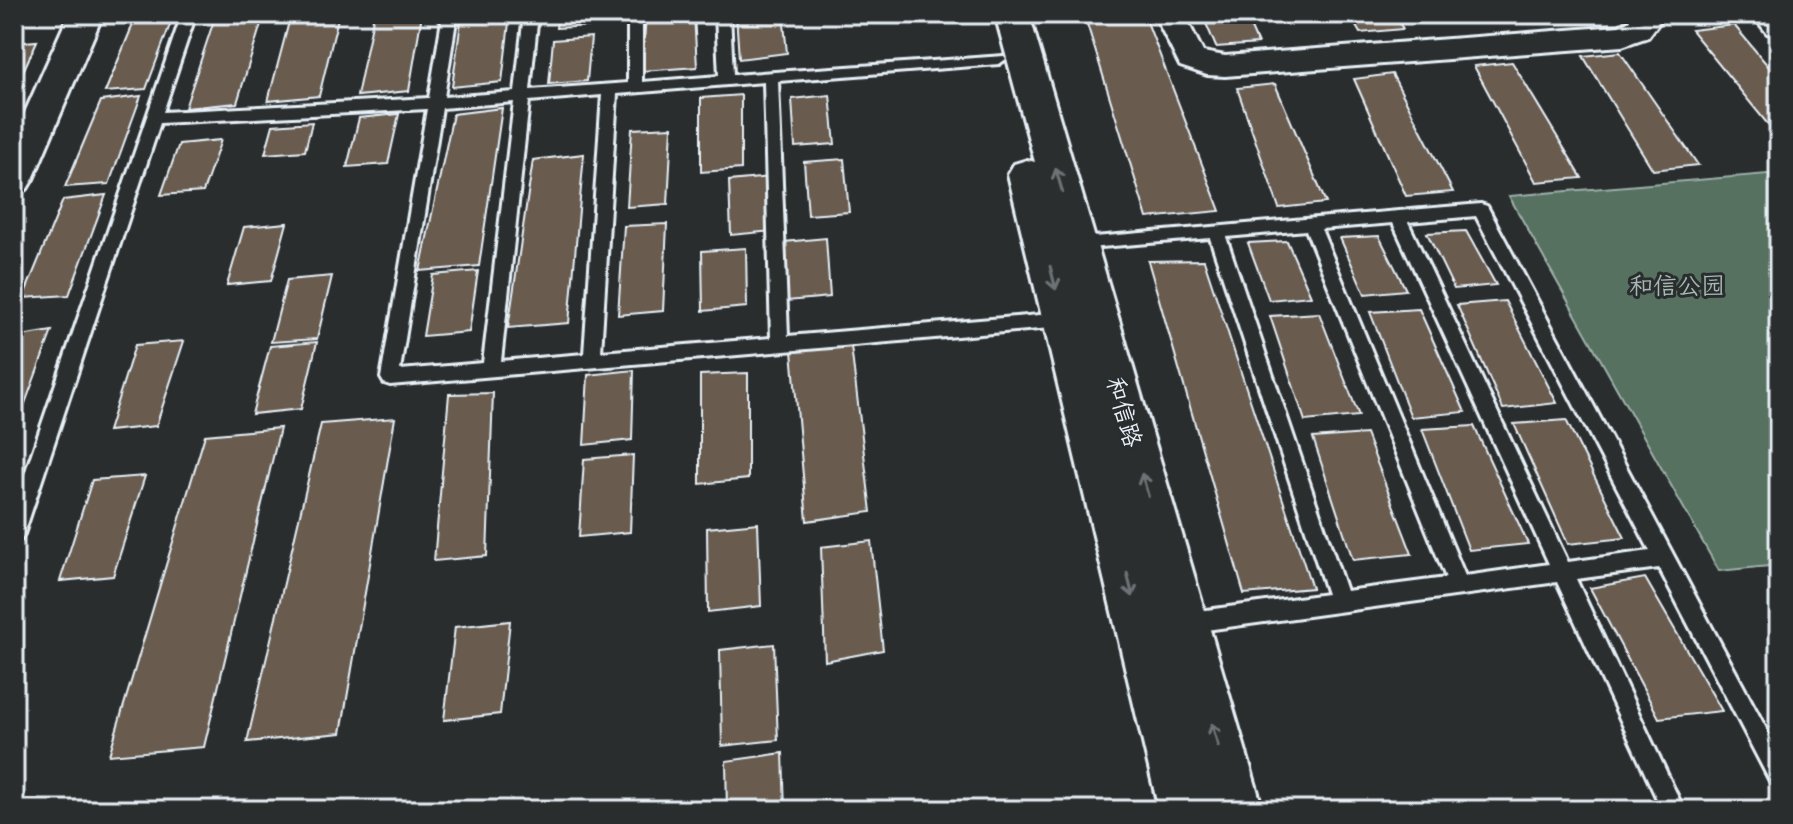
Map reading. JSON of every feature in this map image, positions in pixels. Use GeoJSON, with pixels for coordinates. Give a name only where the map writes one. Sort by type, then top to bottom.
{"type":"FeatureCollection","features":[{"type":"Feature","properties":{"kind":"street"},"geometry":{"type":"LineString","coordinates":[[14,179],[86,14]]}},
{"type":"Feature","properties":{"kind":"street","name":"和信路"},"geometry":{"type":"LineString","coordinates":[[982,14],[999,59],[1186,810]]}},
{"type":"Feature","properties":{"kind":"street","name":"和信路"},"geometry":{"type":"LineString","coordinates":[[1012,14],[1236,810]]}},
{"type":"Feature","properties":{"kind":"street"},"geometry":{"type":"LineString","coordinates":[[1169,14],[1191,59],[1207,65],[1225,66],[1622,36],[1638,30],[1645,21],[1642,14]]}},
{"type":"Feature","properties":{"kind":"street"},"geometry":{"type":"LineString","coordinates":[[1769,14],[1779,25]]}},
{"type":"Feature","properties":{"kind":"lane"},"geometry":{"type":"LineString","coordinates":[[14,534],[189,14]]}},
{"type":"Feature","properties":{"kind":"lane"},"geometry":{"type":"LineString","coordinates":[[450,14],[390,378],[1063,320]]}},
{"type":"Feature","properties":{"kind":"lane"},"geometry":{"type":"LineString","coordinates":[[491,370],[531,14]]}},
{"type":"Feature","properties":{"kind":"lane"},"geometry":{"type":"LineString","coordinates":[[635,14],[635,87]]}},
{"type":"Feature","properties":{"kind":"lane"},"geometry":{"type":"LineString","coordinates":[[723,14],[726,80]]}},
{"type":"Feature","properties":{"kind":"lane"},"geometry":{"type":"LineString","coordinates":[[156,118],[435,103],[999,59]]}},
{"type":"Feature","properties":{"kind":"lane"},"geometry":{"type":"LineString","coordinates":[[771,77],[780,344]]}},
{"type":"Feature","properties":{"kind":"lane"},"geometry":{"type":"LineString","coordinates":[[592,361],[610,89]]}},
{"type":"Feature","properties":{"kind":"lane"},"geometry":{"type":"LineString","coordinates":[[1077,243],[1481,210],[1779,775]]}},
{"type":"Feature","properties":{"kind":"lane"},"geometry":{"type":"LineString","coordinates":[[1398,217],[1673,810]]}},
{"type":"Feature","properties":{"kind":"lane"},"geometry":{"type":"LineString","coordinates":[[1311,224],[1459,586]]}},
{"type":"Feature","properties":{"kind":"lane"},"geometry":{"type":"LineString","coordinates":[[1216,232],[1340,602]]}},
{"type":"Feature","properties":{"kind":"lane"},"geometry":{"type":"LineString","coordinates":[[1184,623],[1664,558]]}},
{"type":"Feature","properties":{"kind":"green space","name":"和信公园"},"geometry":{"type":"Polygon","coordinates":[[[1779,173],[1779,565],[1719,571],[1509,196],[1779,173]]]}},
{"type":"Feature","properties":{"kind":"building"},"geometry":{"type":"Polygon","coordinates":[[[174,14],[146,89],[105,92],[136,17],[174,14]]]}},
{"type":"Feature","properties":{"kind":"building"},"geometry":{"type":"Polygon","coordinates":[[[216,14],[264,14],[237,103],[185,108],[216,14]]]}},
{"type":"Feature","properties":{"kind":"building"},"geometry":{"type":"Polygon","coordinates":[[[291,14],[339,14],[319,96],[268,101],[291,14]]]}},
{"type":"Feature","properties":{"kind":"building"},"geometry":{"type":"Polygon","coordinates":[[[374,14],[422,14],[409,91],[357,96],[374,14]]]}},
{"type":"Feature","properties":{"kind":"building"},"geometry":{"type":"Polygon","coordinates":[[[462,14],[510,14],[502,82],[452,87],[462,14]]]}},
{"type":"Feature","properties":{"kind":"building"},"geometry":{"type":"Polygon","coordinates":[[[558,14],[594,14],[593,26],[556,28],[558,14]]]}},
{"type":"Feature","properties":{"kind":"building"},"geometry":{"type":"Polygon","coordinates":[[[646,14],[694,14],[697,67],[642,71],[646,14]]]}},
{"type":"Feature","properties":{"kind":"building"},"geometry":{"type":"Polygon","coordinates":[[[736,14],[783,14],[787,53],[739,59],[736,14]]]}},
{"type":"Feature","properties":{"kind":"building"},"geometry":{"type":"Polygon","coordinates":[[[1084,14],[1144,14],[1220,211],[1147,218],[1084,14]]]}},
{"type":"Feature","properties":{"kind":"building"},"geometry":{"type":"Polygon","coordinates":[[[1202,14],[1245,14],[1258,44],[1216,47],[1202,14]]]}},
{"type":"Feature","properties":{"kind":"building"},"geometry":{"type":"Polygon","coordinates":[[[1349,14],[1394,14],[1403,29],[1360,33],[1349,14]]]}},
{"type":"Feature","properties":{"kind":"building"},"geometry":{"type":"Polygon","coordinates":[[[1513,14],[1558,14],[1559,15],[1517,20],[1513,14]]]}},
{"type":"Feature","properties":{"kind":"building"},"geometry":{"type":"Polygon","coordinates":[[[1734,25],[1779,79],[1779,138],[1691,30],[1734,25]]]}},
{"type":"Feature","properties":{"kind":"building"},"geometry":{"type":"Polygon","coordinates":[[[591,37],[587,81],[549,84],[553,40],[591,37]]]}},
{"type":"Feature","properties":{"kind":"building"},"geometry":{"type":"Polygon","coordinates":[[[37,41],[14,91],[14,43],[37,41]]]}},
{"type":"Feature","properties":{"kind":"building"},"geometry":{"type":"Polygon","coordinates":[[[1620,52],[1698,165],[1653,170],[1583,56],[1620,52]]]}},
{"type":"Feature","properties":{"kind":"building"},"geometry":{"type":"Polygon","coordinates":[[[1512,62],[1582,178],[1536,182],[1474,66],[1512,62]]]}},
{"type":"Feature","properties":{"kind":"building"},"geometry":{"type":"Polygon","coordinates":[[[1392,74],[1453,192],[1406,196],[1354,79],[1392,74]]]}},
{"type":"Feature","properties":{"kind":"building"},"geometry":{"type":"Polygon","coordinates":[[[1275,84],[1326,203],[1279,208],[1237,88],[1275,84]]]}},
{"type":"Feature","properties":{"kind":"building"},"geometry":{"type":"Polygon","coordinates":[[[741,95],[741,169],[701,172],[701,98],[741,95]]]}},
{"type":"Feature","properties":{"kind":"building"},"geometry":{"type":"Polygon","coordinates":[[[830,95],[835,144],[795,147],[792,99],[830,95]]]}},
{"type":"Feature","properties":{"kind":"building"},"geometry":{"type":"Polygon","coordinates":[[[141,96],[109,184],[65,187],[101,101],[141,96]]]}},
{"type":"Feature","properties":{"kind":"building"},"geometry":{"type":"Polygon","coordinates":[[[502,108],[479,266],[420,271],[453,114],[502,108]]]}},
{"type":"Feature","properties":{"kind":"building"},"geometry":{"type":"Polygon","coordinates":[[[399,114],[388,164],[347,167],[359,118],[399,114]]]}},
{"type":"Feature","properties":{"kind":"building"},"geometry":{"type":"Polygon","coordinates":[[[312,122],[305,151],[265,154],[273,125],[312,122]]]}},
{"type":"Feature","properties":{"kind":"building"},"geometry":{"type":"Polygon","coordinates":[[[672,127],[668,204],[627,207],[632,129],[672,127]]]}},
{"type":"Feature","properties":{"kind":"building"},"geometry":{"type":"Polygon","coordinates":[[[221,140],[203,192],[161,195],[179,144],[221,140]]]}},
{"type":"Feature","properties":{"kind":"building"},"geometry":{"type":"Polygon","coordinates":[[[584,154],[569,323],[508,328],[533,160],[584,154]]]}},
{"type":"Feature","properties":{"kind":"building"},"geometry":{"type":"Polygon","coordinates":[[[844,159],[849,212],[808,215],[804,162],[844,159]]]}},
{"type":"Feature","properties":{"kind":"building"},"geometry":{"type":"Polygon","coordinates":[[[770,177],[773,231],[731,235],[729,181],[770,177]]]}},
{"type":"Feature","properties":{"kind":"building"},"geometry":{"type":"Polygon","coordinates":[[[106,195],[69,295],[23,298],[63,200],[106,195]]]}},
{"type":"Feature","properties":{"kind":"building"},"geometry":{"type":"Polygon","coordinates":[[[287,223],[271,281],[227,285],[244,227],[287,223]]]}},
{"type":"Feature","properties":{"kind":"building"},"geometry":{"type":"Polygon","coordinates":[[[667,224],[663,311],[618,315],[624,226],[667,224]]]}},
{"type":"Feature","properties":{"kind":"building"},"geometry":{"type":"Polygon","coordinates":[[[1466,231],[1496,285],[1454,289],[1427,233],[1466,231]]]}},
{"type":"Feature","properties":{"kind":"building"},"geometry":{"type":"Polygon","coordinates":[[[1379,236],[1406,290],[1365,294],[1340,238],[1379,236]]]}},
{"type":"Feature","properties":{"kind":"building"},"geometry":{"type":"Polygon","coordinates":[[[826,238],[830,297],[787,301],[784,242],[826,238]]]}},
{"type":"Feature","properties":{"kind":"building"},"geometry":{"type":"Polygon","coordinates":[[[1287,241],[1311,296],[1269,300],[1248,243],[1287,241]]]}},
{"type":"Feature","properties":{"kind":"building"},"geometry":{"type":"Polygon","coordinates":[[[746,248],[747,307],[703,311],[702,251],[746,248]]]}},
{"type":"Feature","properties":{"kind":"building"},"geometry":{"type":"Polygon","coordinates":[[[1204,260],[1312,588],[1244,594],[1148,261],[1204,260]]]}},
{"type":"Feature","properties":{"kind":"building"},"geometry":{"type":"Polygon","coordinates":[[[478,271],[469,332],[423,336],[433,275],[478,271]]]}},
{"type":"Feature","properties":{"kind":"building"},"geometry":{"type":"Polygon","coordinates":[[[332,276],[317,339],[271,342],[287,280],[332,276]]]}},
{"type":"Feature","properties":{"kind":"building"},"geometry":{"type":"Polygon","coordinates":[[[1505,301],[1557,403],[1503,409],[1457,305],[1505,301]]]}},
{"type":"Feature","properties":{"kind":"building"},"geometry":{"type":"Polygon","coordinates":[[[1419,309],[1465,412],[1411,417],[1370,312],[1419,309]]]}},
{"type":"Feature","properties":{"kind":"building"},"geometry":{"type":"Polygon","coordinates":[[[1319,313],[1359,416],[1305,421],[1270,316],[1319,313]]]}},
{"type":"Feature","properties":{"kind":"building"},"geometry":{"type":"Polygon","coordinates":[[[52,331],[14,433],[14,337],[52,331]]]}},
{"type":"Feature","properties":{"kind":"building"},"geometry":{"type":"Polygon","coordinates":[[[184,341],[156,426],[108,431],[135,345],[184,341]]]}},
{"type":"Feature","properties":{"kind":"building"},"geometry":{"type":"Polygon","coordinates":[[[317,342],[301,409],[252,414],[270,346],[317,342]]]}},
{"type":"Feature","properties":{"kind":"building"},"geometry":{"type":"Polygon","coordinates":[[[851,346],[871,512],[807,521],[792,351],[851,346]]]}},
{"type":"Feature","properties":{"kind":"building"},"geometry":{"type":"Polygon","coordinates":[[[634,370],[632,440],[584,445],[588,375],[634,370]]]}},
{"type":"Feature","properties":{"kind":"building"},"geometry":{"type":"Polygon","coordinates":[[[748,373],[748,479],[700,484],[700,375],[748,373]]]}},
{"type":"Feature","properties":{"kind":"building"},"geometry":{"type":"Polygon","coordinates":[[[493,393],[487,556],[434,561],[449,394],[493,393]]]}},
{"type":"Feature","properties":{"kind":"building"},"geometry":{"type":"Polygon","coordinates":[[[395,418],[341,733],[247,742],[321,424],[395,418]]]}},
{"type":"Feature","properties":{"kind":"building"},"geometry":{"type":"Polygon","coordinates":[[[1566,420],[1625,538],[1568,544],[1514,424],[1566,420]]]}},
{"type":"Feature","properties":{"kind":"building"},"geometry":{"type":"Polygon","coordinates":[[[1474,426],[1528,544],[1469,550],[1422,429],[1474,426]]]}},
{"type":"Feature","properties":{"kind":"building"},"geometry":{"type":"Polygon","coordinates":[[[280,428],[204,747],[109,755],[205,435],[280,428]]]}},
{"type":"Feature","properties":{"kind":"building"},"geometry":{"type":"Polygon","coordinates":[[[1366,434],[1412,554],[1353,560],[1313,438],[1366,434]]]}},
{"type":"Feature","properties":{"kind":"building"},"geometry":{"type":"Polygon","coordinates":[[[633,455],[630,532],[579,537],[584,459],[633,455]]]}},
{"type":"Feature","properties":{"kind":"building"},"geometry":{"type":"Polygon","coordinates":[[[145,476],[113,576],[60,581],[92,480],[145,476]]]}},
{"type":"Feature","properties":{"kind":"building"},"geometry":{"type":"Polygon","coordinates":[[[758,523],[761,606],[708,612],[707,528],[758,523]]]}},
{"type":"Feature","properties":{"kind":"building"},"geometry":{"type":"Polygon","coordinates":[[[871,541],[883,650],[825,661],[821,547],[871,541]]]}},
{"type":"Feature","properties":{"kind":"building"},"geometry":{"type":"Polygon","coordinates":[[[1645,578],[1722,711],[1659,718],[1590,588],[1645,578]]]}},
{"type":"Feature","properties":{"kind":"building"},"geometry":{"type":"Polygon","coordinates":[[[510,621],[500,714],[444,720],[455,627],[510,621]]]}},
{"type":"Feature","properties":{"kind":"building"},"geometry":{"type":"Polygon","coordinates":[[[774,644],[778,740],[722,746],[720,650],[774,644]]]}},
{"type":"Feature","properties":{"kind":"building"},"geometry":{"type":"Polygon","coordinates":[[[783,753],[785,810],[727,810],[726,761],[783,753]]]}}]}
